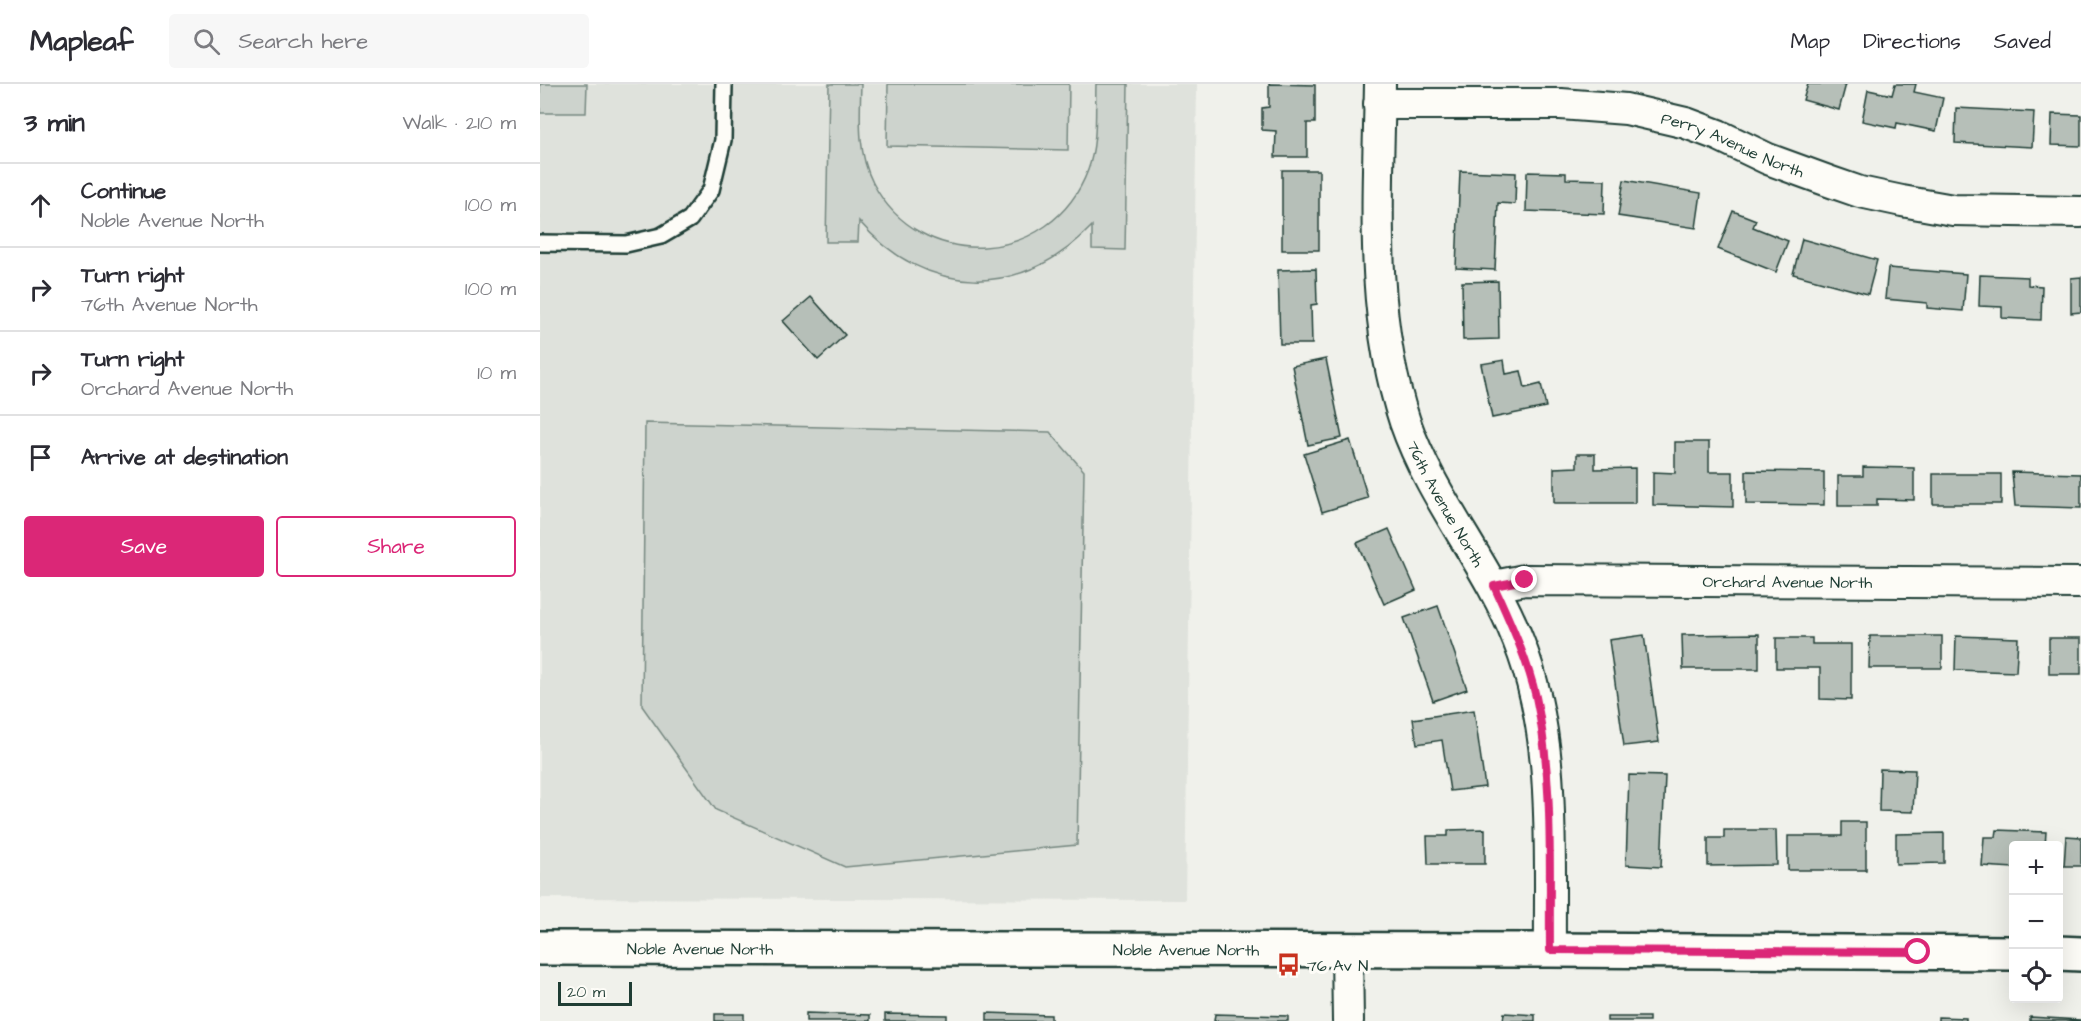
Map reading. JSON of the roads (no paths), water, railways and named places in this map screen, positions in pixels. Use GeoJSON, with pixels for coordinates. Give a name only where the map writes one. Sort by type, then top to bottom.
{"type":"FeatureCollection","features":[{"type":"Feature","properties":{"kind":"street","name":"Perry Avenue North"},"geometry":{"type":"LineString","coordinates":[[1380,94],[1626,109],[1686,123],[1718,135],[1768,159],[1860,192],[1933,208],[1953,210],[2081,212]]}},
{"type":"Feature","properties":{"kind":"street","name":"76th Avenue North"},"geometry":{"type":"LineString","coordinates":[[1380,94],[1378,254],[1383,327],[1405,421],[1425,468],[1494,586],[1518,640],[1536,698],[1546,758],[1550,950]]}},
{"type":"Feature","properties":{"kind":"street","name":"Orchard Avenue North"},"geometry":{"type":"LineString","coordinates":[[1494,586],[1525,580],[2081,583]]}},
{"type":"Feature","properties":{"kind":"street","name":"Noble Avenue North"},"geometry":{"type":"LineString","coordinates":[[540,948],[2009,953]]}},
{"type":"Feature","properties":{"kind":"street"},"geometry":{"type":"LineString","coordinates":[[1347,951],[1348,1021]]}},
{"type":"Feature","properties":{"kind":"street"},"geometry":{"type":"LineString","coordinates":[[2063,954],[2081,954]]}},
{"type":"Feature","properties":{"kind":"lane"},"geometry":{"type":"LineString","coordinates":[[540,243],[626,244],[661,236],[690,219],[711,190],[723,140],[724,84]]}},
{"type":"Feature","properties":{"kind":"place","name":"76 Av N"},"geometry":{"type":"Point","coordinates":[1289,965]}}]}
